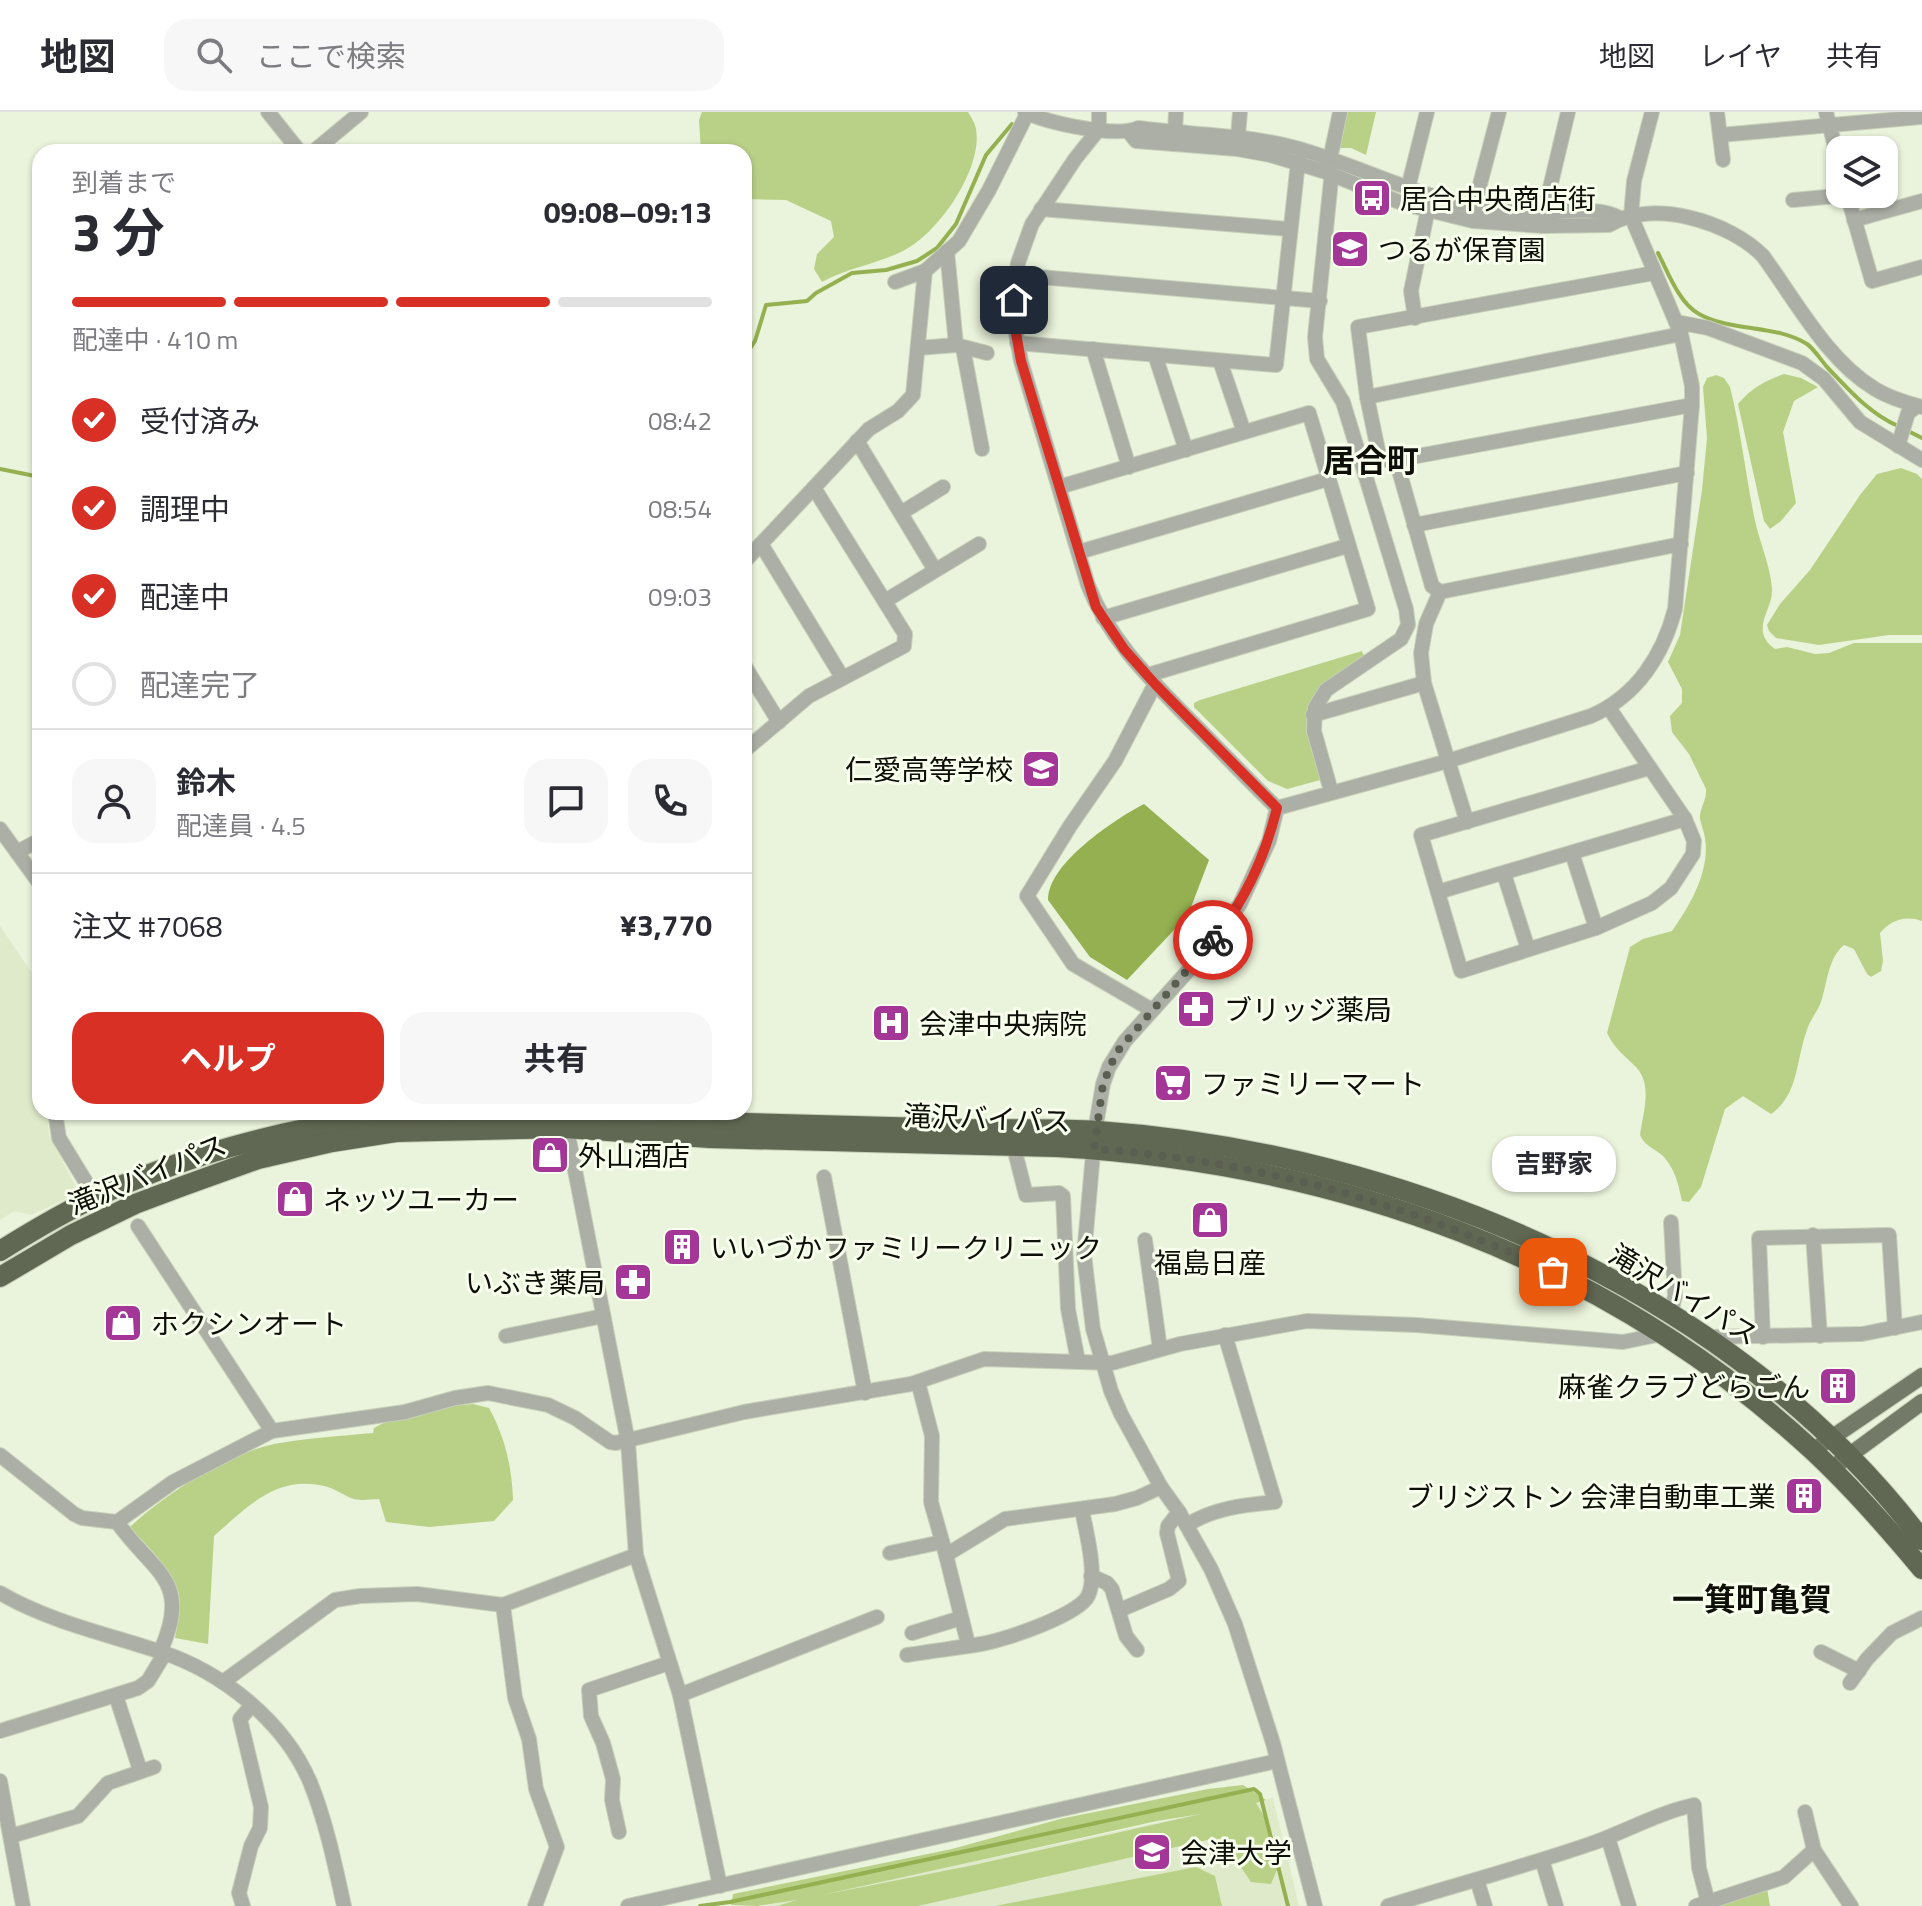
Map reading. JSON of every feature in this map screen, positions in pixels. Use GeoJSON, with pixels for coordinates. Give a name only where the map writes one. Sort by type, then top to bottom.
{"type":"FeatureCollection","features":[{"type":"Feature","properties":{"kind":"highway","name":"滝沢バイパス"},"geometry":{"type":"LineString","coordinates":[[0,1251],[95,1197],[130,1182],[235,1146],[375,1120]]}},
{"type":"Feature","properties":{"kind":"highway","name":"滝沢バイパス"},"geometry":{"type":"LineString","coordinates":[[548,1120],[738,1123],[1094,1140],[1261,1153],[1419,1195],[1528,1239],[1671,1312],[1708,1337],[1754,1370],[1832,1438],[1894,1504],[1922,1540]]}},
{"type":"Feature","properties":{"kind":"highway","name":"滝沢バイパス"},"geometry":{"type":"LineString","coordinates":[[0,1277],[71,1235],[135,1204],[258,1159],[332,1142],[396,1132],[565,1121],[722,1138],[1014,1148],[1094,1140],[1260,1172],[1382,1202],[1526,1259],[1630,1312],[1726,1377],[1813,1450],[1922,1569]]}},
{"type":"Feature","properties":{"kind":"main road"},"geometry":{"type":"LineString","coordinates":[[1813,1450],[1922,1376]]}},
{"type":"Feature","properties":{"kind":"main road"},"geometry":{"type":"LineString","coordinates":[[1832,1468],[1922,1402]]}},
{"type":"Feature","properties":{"kind":"street"},"geometry":{"type":"LineString","coordinates":[[268,112],[294,144]]}},
{"type":"Feature","properties":{"kind":"street"},"geometry":{"type":"LineString","coordinates":[[323,144],[361,112]]}},
{"type":"Feature","properties":{"kind":"street"},"geometry":{"type":"LineString","coordinates":[[1099,112],[1099,129],[1041,209],[1025,241],[1016,275],[1014,322],[1017,343],[1088,585],[1103,618],[1124,649],[1152,680],[1277,808]]}},
{"type":"Feature","properties":{"kind":"street"},"geometry":{"type":"LineString","coordinates":[[1175,132],[1176,112]]}},
{"type":"Feature","properties":{"kind":"street"},"geometry":{"type":"LineString","coordinates":[[1238,136],[1240,112]]}},
{"type":"Feature","properties":{"kind":"street"},"geometry":{"type":"LineString","coordinates":[[1332,150],[1340,112]]}},
{"type":"Feature","properties":{"kind":"street"},"geometry":{"type":"LineString","coordinates":[[1408,188],[1427,112]]}},
{"type":"Feature","properties":{"kind":"street"},"geometry":{"type":"LineString","coordinates":[[1474,207],[1499,112]]}},
{"type":"Feature","properties":{"kind":"street"},"geometry":{"type":"LineString","coordinates":[[1544,213],[1568,112]]}},
{"type":"Feature","properties":{"kind":"street"},"geometry":{"type":"LineString","coordinates":[[1277,808],[1448,761],[1609,708],[1650,669],[1668,637],[1675,609],[1692,386],[1678,328],[1626,217],[1652,112]]}},
{"type":"Feature","properties":{"kind":"street"},"geometry":{"type":"LineString","coordinates":[[1717,112],[1723,160]]}},
{"type":"Feature","properties":{"kind":"street"},"geometry":{"type":"LineString","coordinates":[[895,282],[925,271],[959,241],[1026,113],[1050,121],[1099,129],[1129,132],[1138,128],[1238,136],[1330,158],[1408,188],[1429,203],[1508,212],[1608,211],[1626,217],[1694,219],[1730,230],[1753,246],[1817,331],[1854,374],[1877,391],[1916,409],[1898,446]]}},
{"type":"Feature","properties":{"kind":"street"},"geometry":{"type":"LineString","coordinates":[[1720,135],[1828,119],[1922,117]]}},
{"type":"Feature","properties":{"kind":"street"},"geometry":{"type":"LineString","coordinates":[[1129,132],[1136,141],[1237,149],[1298,162],[1507,225],[1609,225],[1626,217]]}},
{"type":"Feature","properties":{"kind":"street"},"geometry":{"type":"LineString","coordinates":[[1017,343],[1276,365],[1298,162]]}},
{"type":"Feature","properties":{"kind":"street"},"geometry":{"type":"LineString","coordinates":[[1329,784],[1314,731],[1313,715],[1326,690],[1401,639],[1408,625],[1406,609],[1343,402],[1317,359],[1315,337],[1331,180]]}},
{"type":"Feature","properties":{"kind":"street"},"geometry":{"type":"LineString","coordinates":[[1793,200],[1826,196]]}},
{"type":"Feature","properties":{"kind":"street"},"geometry":{"type":"LineString","coordinates":[[1854,220],[1922,201]]}},
{"type":"Feature","properties":{"kind":"street"},"geometry":{"type":"LineString","coordinates":[[1415,318],[1411,291],[1429,203]]}},
{"type":"Feature","properties":{"kind":"street"},"geometry":{"type":"LineString","coordinates":[[1851,208],[1872,281],[1922,267]]}},
{"type":"Feature","properties":{"kind":"street"},"geometry":{"type":"LineString","coordinates":[[1041,209],[1289,229]]}},
{"type":"Feature","properties":{"kind":"street"},"geometry":{"type":"LineString","coordinates":[[947,251],[959,347],[982,449]]}},
{"type":"Feature","properties":{"kind":"street"},"geometry":{"type":"LineString","coordinates":[[752,554],[857,441],[877,422],[898,411],[913,395],[925,271]]}},
{"type":"Feature","properties":{"kind":"street"},"geometry":{"type":"LineString","coordinates":[[1654,273],[1358,327],[1367,397],[1380,460],[1396,460],[1692,405]]}},
{"type":"Feature","properties":{"kind":"street"},"geometry":{"type":"LineString","coordinates":[[1016,275],[1320,301]]}},
{"type":"Feature","properties":{"kind":"street"},"geometry":{"type":"LineString","coordinates":[[1367,397],[1678,328],[1708,328],[1802,363],[1824,379],[1860,422],[1922,460]]}},
{"type":"Feature","properties":{"kind":"street"},"geometry":{"type":"LineString","coordinates":[[918,348],[959,347],[987,353]]}},
{"type":"Feature","properties":{"kind":"street"},"geometry":{"type":"LineString","coordinates":[[1093,349],[1129,467]]}},
{"type":"Feature","properties":{"kind":"street"},"geometry":{"type":"LineString","coordinates":[[1155,355],[1186,450]]}},
{"type":"Feature","properties":{"kind":"street"},"geometry":{"type":"LineString","coordinates":[[1220,361],[1244,432]]}},
{"type":"Feature","properties":{"kind":"street"},"geometry":{"type":"LineString","coordinates":[[1059,487],[1309,413],[1368,609],[1152,680],[1115,761],[1027,896],[1073,964],[1152,1010]]}},
{"type":"Feature","properties":{"kind":"street"},"geometry":{"type":"LineString","coordinates":[[857,441],[935,570]]}},
{"type":"Feature","properties":{"kind":"street"},"geometry":{"type":"LineString","coordinates":[[1396,460],[1432,586],[1440,592],[1681,544]]}},
{"type":"Feature","properties":{"kind":"street"},"geometry":{"type":"LineString","coordinates":[[1414,525],[1687,473]]}},
{"type":"Feature","properties":{"kind":"street"},"geometry":{"type":"LineString","coordinates":[[1079,552],[1328,479]]}},
{"type":"Feature","properties":{"kind":"street"},"geometry":{"type":"LineString","coordinates":[[901,513],[943,487]]}},
{"type":"Feature","properties":{"kind":"street"},"geometry":{"type":"LineString","coordinates":[[752,744],[809,696],[904,646],[905,634],[814,488]]}},
{"type":"Feature","properties":{"kind":"street"},"geometry":{"type":"LineString","coordinates":[[761,544],[842,677]]}},
{"type":"Feature","properties":{"kind":"street"},"geometry":{"type":"LineString","coordinates":[[885,601],[979,544]]}},
{"type":"Feature","properties":{"kind":"street"},"geometry":{"type":"LineString","coordinates":[[1103,618],[1347,546]]}},
{"type":"Feature","properties":{"kind":"street"},"geometry":{"type":"LineString","coordinates":[[1440,592],[1426,624],[1421,653],[1424,683],[1467,822]]}},
{"type":"Feature","properties":{"kind":"street"},"geometry":{"type":"LineString","coordinates":[[752,678],[779,722]]}},
{"type":"Feature","properties":{"kind":"street"},"geometry":{"type":"LineString","coordinates":[[1313,715],[1424,683]]}},
{"type":"Feature","properties":{"kind":"street"},"geometry":{"type":"LineString","coordinates":[[1609,708],[1685,819],[1694,841],[1693,854],[1671,888],[1652,903],[1596,928],[1461,971],[1421,835],[1649,768]]}},
{"type":"Feature","properties":{"kind":"street"},"geometry":{"type":"LineString","coordinates":[[1277,808],[1269,841],[1240,904],[1196,962],[1116,1053],[1103,1084],[1094,1140],[1084,1255],[1090,1316],[1102,1363],[1121,1414],[1161,1487],[1183,1518],[1235,1624],[1277,1761],[1315,1906]]}},
{"type":"Feature","properties":{"kind":"street"},"geometry":{"type":"LineString","coordinates":[[1438,892],[1685,819]]}},
{"type":"Feature","properties":{"kind":"street"},"geometry":{"type":"LineString","coordinates":[[0,829],[32,873]]}},
{"type":"Feature","properties":{"kind":"street"},"geometry":{"type":"LineString","coordinates":[[17,852],[32,844]]}},
{"type":"Feature","properties":{"kind":"street"},"geometry":{"type":"LineString","coordinates":[[1572,853],[1596,928]]}},
{"type":"Feature","properties":{"kind":"street"},"geometry":{"type":"LineString","coordinates":[[1504,874],[1528,949]]}},
{"type":"Feature","properties":{"kind":"street"},"geometry":{"type":"LineString","coordinates":[[56,1120],[59,1138],[95,1197]]}},
{"type":"Feature","properties":{"kind":"street"},"geometry":{"type":"LineString","coordinates":[[565,1121],[628,1442],[636,1555],[680,1695],[720,1886]]}},
{"type":"Feature","properties":{"kind":"street"},"geometry":{"type":"LineString","coordinates":[[1014,1148],[1026,1195],[1059,1193],[1063,1196],[1068,1309],[1078,1361]]}},
{"type":"Feature","properties":{"kind":"street"},"geometry":{"type":"LineString","coordinates":[[824,1177],[865,1393]]}},
{"type":"Feature","properties":{"kind":"street"},"geometry":{"type":"LineString","coordinates":[[1671,1222],[1675,1296],[1671,1312]]}},
{"type":"Feature","properties":{"kind":"street"},"geometry":{"type":"LineString","coordinates":[[138,1226],[272,1431]]}},
{"type":"Feature","properties":{"kind":"street"},"geometry":{"type":"LineString","coordinates":[[1813,1235],[1820,1336]]}},
{"type":"Feature","properties":{"kind":"street"},"geometry":{"type":"LineString","coordinates":[[1763,1337],[1759,1238],[1889,1235],[1895,1328]]}},
{"type":"Feature","properties":{"kind":"street"},"geometry":{"type":"LineString","coordinates":[[1145,1240],[1160,1349]]}},
{"type":"Feature","properties":{"kind":"street"},"geometry":{"type":"LineString","coordinates":[[506,1336],[603,1316]]}},
{"type":"Feature","properties":{"kind":"street"},"geometry":{"type":"LineString","coordinates":[[0,1455],[74,1514],[92,1520],[117,1522],[173,1482],[272,1431],[390,1415],[488,1393],[548,1405],[575,1418],[610,1442],[628,1442],[744,1412],[918,1382],[984,1359],[1112,1363],[1225,1335],[1307,1321],[1416,1325],[1623,1342],[1662,1334]]}},
{"type":"Feature","properties":{"kind":"street"},"geometry":{"type":"LineString","coordinates":[[1708,1337],[1820,1336],[1922,1322]]}},
{"type":"Feature","properties":{"kind":"street"},"geometry":{"type":"LineString","coordinates":[[1120,1610],[1169,1589],[1179,1581],[1168,1526],[1183,1518],[1235,1506],[1275,1502],[1225,1335]]}},
{"type":"Feature","properties":{"kind":"street"},"geometry":{"type":"LineString","coordinates":[[918,1382],[932,1436],[931,1502],[968,1644]]}},
{"type":"Feature","properties":{"kind":"street"},"geometry":{"type":"LineString","coordinates":[[890,1553],[944,1549],[1005,1519],[1082,1510],[1137,1498],[1161,1487]]}},
{"type":"Feature","properties":{"kind":"street"},"geometry":{"type":"LineString","coordinates":[[907,1655],[968,1644],[980,1645],[1074,1610],[1089,1594],[1091,1576],[1082,1510]]}},
{"type":"Feature","properties":{"kind":"street"},"geometry":{"type":"LineString","coordinates":[[0,1731],[116,1696],[148,1681],[172,1621],[169,1586],[163,1573],[130,1541],[117,1522]]}},
{"type":"Feature","properties":{"kind":"street"},"geometry":{"type":"LineString","coordinates":[[223,1682],[335,1600],[417,1594],[503,1605],[636,1555]]}},
{"type":"Feature","properties":{"kind":"street"},"geometry":{"type":"LineString","coordinates":[[1091,1576],[1107,1583],[1120,1610],[1126,1636],[1137,1650]]}},
{"type":"Feature","properties":{"kind":"street"},"geometry":{"type":"LineString","coordinates":[[0,1593],[54,1618],[187,1662],[223,1682],[252,1705],[284,1740],[310,1783],[329,1842],[344,1906]]}},
{"type":"Feature","properties":{"kind":"street"},"geometry":{"type":"LineString","coordinates":[[503,1605],[515,1698],[529,1739],[536,1789],[557,1847],[535,1906]]}},
{"type":"Feature","properties":{"kind":"street"},"geometry":{"type":"LineString","coordinates":[[680,1695],[877,1617]]}},
{"type":"Feature","properties":{"kind":"street"},"geometry":{"type":"LineString","coordinates":[[912,1633],[961,1618]]}},
{"type":"Feature","properties":{"kind":"street"},"geometry":{"type":"LineString","coordinates":[[1821,1652],[1854,1677],[1892,1633],[1922,1618]]}},
{"type":"Feature","properties":{"kind":"street"},"geometry":{"type":"LineString","coordinates":[[619,1832],[612,1800],[613,1779],[603,1743],[591,1716],[589,1690],[669,1663]]}},
{"type":"Feature","properties":{"kind":"street"},"geometry":{"type":"LineString","coordinates":[[11,1836],[78,1816],[108,1783],[147,1768],[116,1696]]}},
{"type":"Feature","properties":{"kind":"street"},"geometry":{"type":"LineString","coordinates":[[243,1906],[239,1893],[251,1846],[260,1828],[261,1807],[240,1719],[252,1705]]}},
{"type":"Feature","properties":{"kind":"street"},"geometry":{"type":"LineString","coordinates":[[628,1906],[1277,1761]]}},
{"type":"Feature","properties":{"kind":"street"},"geometry":{"type":"LineString","coordinates":[[0,1781],[23,1906]]}},
{"type":"Feature","properties":{"kind":"street"},"geometry":{"type":"LineString","coordinates":[[1388,1906],[1409,1903],[1542,1860],[1608,1838],[1675,1809],[1694,1805],[1702,1904],[1784,1877],[1814,1850]]}},
{"type":"Feature","properties":{"kind":"street"},"geometry":{"type":"LineString","coordinates":[[1805,1812],[1814,1850],[1851,1906]]}},
{"type":"Feature","properties":{"kind":"street"},"geometry":{"type":"LineString","coordinates":[[1608,1838],[1629,1906]]}},
{"type":"Feature","properties":{"kind":"street"},"geometry":{"type":"LineString","coordinates":[[1542,1860],[1556,1906]]}},
{"type":"Feature","properties":{"kind":"street"},"geometry":{"type":"LineString","coordinates":[[1477,1880],[1485,1906]]}},
{"type":"Feature","properties":{"kind":"shaded area"},"geometry":{"type":"Polygon","coordinates":[[[702,112],[968,112],[975,127],[976,145],[965,181],[955,199],[916,243],[903,251],[822,282],[814,269],[817,254],[834,237],[831,221],[786,200],[752,199],[752,144],[700,144],[699,120],[702,112]]]}},
{"type":"Feature","properties":{"kind":"shaded area"},"geometry":{"type":"Polygon","coordinates":[[[1345,112],[1376,112],[1366,155],[1351,148],[1337,148],[1345,112]]]}},
{"type":"Feature","properties":{"kind":"shaded area"},"geometry":{"type":"Polygon","coordinates":[[[1784,374],[1818,387],[1794,401],[1783,432],[1796,503],[1770,529],[1764,521],[1738,404],[1759,386],[1784,374]]]}},
{"type":"Feature","properties":{"kind":"shaded area"},"geometry":{"type":"Polygon","coordinates":[[[1716,375],[1724,378],[1730,387],[1755,521],[1771,579],[1772,596],[1763,627],[1767,642],[1775,649],[1787,647],[1815,654],[1829,653],[1854,643],[1922,643],[1922,921],[1899,920],[1880,933],[1881,971],[1871,977],[1854,949],[1844,945],[1839,950],[1803,1041],[1787,1097],[1771,1114],[1743,1096],[1725,1109],[1701,1187],[1689,1202],[1682,1201],[1668,1162],[1640,1135],[1646,1100],[1644,1082],[1636,1067],[1607,1033],[1630,947],[1643,939],[1672,931],[1692,898],[1705,863],[1705,838],[1700,815],[1706,789],[1689,754],[1672,732],[1670,716],[1682,703],[1682,689],[1668,662],[1680,635],[1702,490],[1707,438],[1703,387],[1707,378],[1716,375]]]}},
{"type":"Feature","properties":{"kind":"shaded area"},"geometry":{"type":"Polygon","coordinates":[[[1901,468],[1922,479],[1922,635],[1889,635],[1819,645],[1776,638],[1767,625],[1780,604],[1810,570],[1860,495],[1877,474],[1901,468]]]}},
{"type":"Feature","properties":{"kind":"shaded area"},"geometry":{"type":"Polygon","coordinates":[[[1362,651],[1366,661],[1317,700],[1324,779],[1287,789],[1268,781],[1194,707],[1194,703],[1200,700],[1362,651]]]}},
{"type":"Feature","properties":{"kind":"shaded area"},"geometry":{"type":"Polygon","coordinates":[[[1144,804],[1209,860],[1188,915],[1127,980],[1090,957],[1048,900],[1058,872],[1070,858],[1101,831],[1144,804]]]}},
{"type":"Feature","properties":{"kind":"shaded area"},"geometry":{"type":"Polygon","coordinates":[[[0,926],[32,973],[32,1120],[48,1120],[49,1135],[79,1193],[31,1215],[14,1211],[0,1220],[0,926]]]}},
{"type":"Feature","properties":{"kind":"shaded area"},"geometry":{"type":"Polygon","coordinates":[[[473,1404],[489,1408],[509,1464],[513,1500],[494,1521],[429,1527],[386,1522],[379,1499],[354,1499],[328,1487],[307,1484],[277,1489],[263,1496],[214,1536],[208,1644],[175,1638],[180,1606],[174,1580],[130,1527],[144,1515],[197,1477],[256,1449],[298,1440],[373,1433],[374,1428],[385,1422],[409,1414],[473,1404]]]}},
{"type":"Feature","properties":{"kind":"shaded area"},"geometry":{"type":"Polygon","coordinates":[[[1243,1785],[1266,1800],[1256,1803],[1267,1821],[1279,1865],[1271,1884],[1251,1882],[1234,1857],[1207,1840],[918,1906],[777,1906],[797,1900],[757,1906],[731,1905],[733,1894],[952,1849],[1060,1819],[1208,1789],[1243,1785]],[[1201,1814],[822,1895],[974,1865],[1201,1814]]]}},
{"type":"Feature","properties":{"kind":"shaded area","name":"会津大学"},"geometry":{"type":"Polygon","coordinates":[[[1273,1798],[1299,1906],[765,1906],[1273,1798]]]}},
{"type":"Feature","properties":{"kind":"shaded area"},"geometry":{"type":"Polygon","coordinates":[[[1196,1867],[1215,1876],[1222,1906],[995,1906],[1196,1867]]]}},
{"type":"Feature","properties":{"kind":"shaded area"},"geometry":{"type":"Polygon","coordinates":[[[1767,1888],[1770,1906],[1706,1906],[1767,1888]]]}},
{"type":"Feature","properties":{"kind":"waterway"},"geometry":{"type":"LineString","coordinates":[[752,346],[766,305],[807,301],[852,273],[886,270],[917,261],[937,248],[956,224],[986,155],[1012,124]]}},
{"type":"Feature","properties":{"kind":"waterway"},"geometry":{"type":"LineString","coordinates":[[1658,253],[1675,286],[1692,309],[1712,320],[1781,333],[1807,344],[1860,401],[1898,426]]}},
{"type":"Feature","properties":{"kind":"waterway"},"geometry":{"type":"LineString","coordinates":[[1906,430],[1922,438]]}},
{"type":"Feature","properties":{"kind":"waterway"},"geometry":{"type":"LineString","coordinates":[[0,469],[32,475]]}},
{"type":"Feature","properties":{"kind":"waterway"},"geometry":{"type":"LineString","coordinates":[[700,1906],[1254,1789],[1260,1794],[1288,1906]]}},
{"type":"Feature","properties":{"kind":"way so far"},"geometry":{"type":"LineString","coordinates":[[1213,940],[1116,1053],[1103,1084],[1094,1149],[1187,1159],[1342,1191],[1382,1202],[1453,1229],[1553,1272]]}},
{"type":"Feature","properties":{"kind":"place","name":"居合中央商店街"},"geometry":{"type":"Point","coordinates":[1372,198]}},
{"type":"Feature","properties":{"kind":"place","name":"つるが保育園"},"geometry":{"type":"Point","coordinates":[1350,249]}},
{"type":"Feature","properties":{"kind":"place","name":"仁愛高等学校"},"geometry":{"type":"Point","coordinates":[1041,769]}},
{"type":"Feature","properties":{"kind":"place","name":"ブリッジ薬局"},"geometry":{"type":"Point","coordinates":[1196,1009]}},
{"type":"Feature","properties":{"kind":"place","name":"会津中央病院"},"geometry":{"type":"Point","coordinates":[891,1023]}},
{"type":"Feature","properties":{"kind":"place","name":"ファミリーマート"},"geometry":{"type":"Point","coordinates":[1173,1083]}},
{"type":"Feature","properties":{"kind":"place","name":"外山酒店"},"geometry":{"type":"Point","coordinates":[550,1155]}},
{"type":"Feature","properties":{"kind":"place","name":"ネッツユーカー"},"geometry":{"type":"Point","coordinates":[295,1199]}},
{"type":"Feature","properties":{"kind":"place","name":"福島日産"},"geometry":{"type":"Point","coordinates":[1210,1220]}},
{"type":"Feature","properties":{"kind":"place","name":"いいづかファミリークリニック"},"geometry":{"type":"Point","coordinates":[682,1247]}},
{"type":"Feature","properties":{"kind":"place","name":"吉野家"},"geometry":{"type":"Point","coordinates":[1553,1272]}},
{"type":"Feature","properties":{"kind":"place","name":"いぶき薬局"},"geometry":{"type":"Point","coordinates":[633,1282]}},
{"type":"Feature","properties":{"kind":"place","name":"ホクシンオート"},"geometry":{"type":"Point","coordinates":[123,1323]}},
{"type":"Feature","properties":{"kind":"place","name":"麻雀クラブどらごん"},"geometry":{"type":"Point","coordinates":[1838,1386]}},
{"type":"Feature","properties":{"kind":"place","name":"ブリジストン 会津自動車工業"},"geometry":{"type":"Point","coordinates":[1804,1496]}},
{"type":"Feature","properties":{"kind":"place","name":"会津大学"},"geometry":{"type":"Point","coordinates":[1152,1852]}},
{"type":"Feature","properties":{"kind":"district","name":"居合町"},"geometry":{"type":"Point","coordinates":[1371,460]}},
{"type":"Feature","properties":{"kind":"district","name":"一箕町亀賀"},"geometry":{"type":"Point","coordinates":[1752,1599]}},
{"type":"Feature","properties":{"kind":"route"},"geometry":{"type":"LineString","coordinates":[[1014,300],[1014,322],[1021,361],[1096,607],[1124,649],[1155,684],[1277,808],[1269,841],[1251,882],[1240,904],[1213,940]]}}]}
